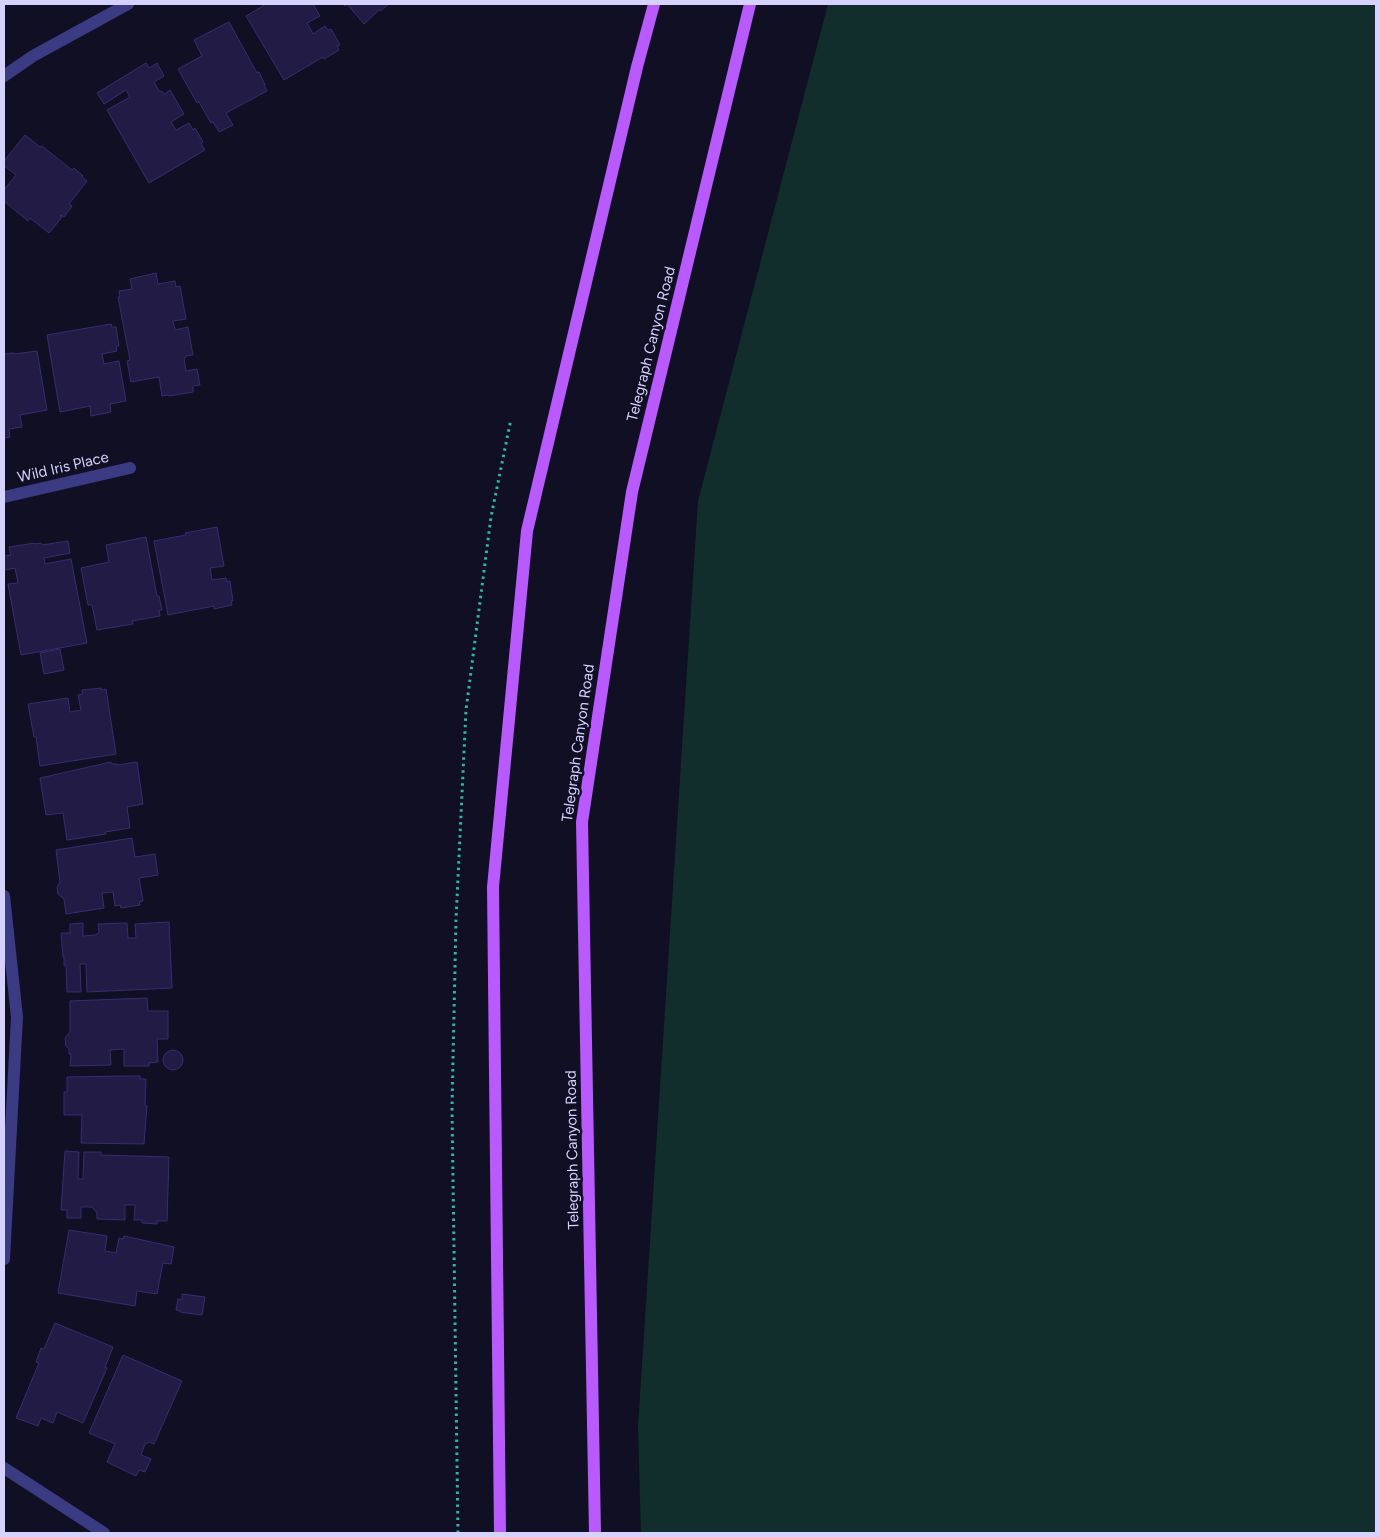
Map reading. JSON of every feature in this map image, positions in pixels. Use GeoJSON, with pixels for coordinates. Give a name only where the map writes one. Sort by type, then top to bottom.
{"type":"FeatureCollection","features":[{"type":"Feature","properties":{"kind":"main road"},"geometry":{"type":"LineString","coordinates":[[500,1533],[494,887],[526,541],[637,67],[654,4]]}},
{"type":"Feature","properties":{"kind":"main road","name":"Telegraph Canyon Road"},"geometry":{"type":"LineString","coordinates":[[595,1533],[582,822],[632,492],[750,4]]}},
{"type":"Feature","properties":{"kind":"street"},"geometry":{"type":"LineString","coordinates":[[4,76],[33,56],[128,4]]}},
{"type":"Feature","properties":{"kind":"street","name":"Wild Iris Place"},"geometry":{"type":"LineString","coordinates":[[4,497],[130,468]]}},
{"type":"Feature","properties":{"kind":"street"},"geometry":{"type":"LineString","coordinates":[[4,896],[17,1017],[4,1259]]}},
{"type":"Feature","properties":{"kind":"street"},"geometry":{"type":"LineString","coordinates":[[4,1468],[104,1533]]}},
{"type":"Feature","properties":{"kind":"path"},"geometry":{"type":"LineString","coordinates":[[458,1533],[452,1116],[457,892],[466,710],[491,517],[511,419]]}},
{"type":"Feature","properties":{"kind":"green space"},"geometry":{"type":"Polygon","coordinates":[[[828,4],[1376,4],[1376,1533],[641,1533],[638,1427],[698,501],[828,4]]]}},
{"type":"Feature","properties":{"kind":"building"},"geometry":{"type":"Polygon","coordinates":[[[266,4],[313,4],[320,16],[307,23],[313,34],[325,26],[328,30],[331,29],[340,45],[337,46],[339,50],[324,59],[323,57],[284,80],[246,16],[266,4]]]}},
{"type":"Feature","properties":{"kind":"building"},"geometry":{"type":"Polygon","coordinates":[[[347,4],[389,4],[379,10],[364,24],[347,4]]]}},
{"type":"Feature","properties":{"kind":"building"},"geometry":{"type":"Polygon","coordinates":[[[229,22],[257,73],[259,72],[267,91],[226,113],[233,125],[219,132],[213,122],[211,123],[199,102],[197,103],[178,69],[202,56],[194,40],[229,22]]]}},
{"type":"Feature","properties":{"kind":"building"},"geometry":{"type":"Polygon","coordinates":[[[146,63],[149,68],[157,63],[164,76],[154,82],[159,91],[165,94],[170,90],[184,114],[171,122],[176,130],[189,123],[193,130],[195,128],[205,150],[149,183],[107,110],[130,97],[126,90],[104,104],[97,93],[146,63]]]}},
{"type":"Feature","properties":{"kind":"building"},"geometry":{"type":"Polygon","coordinates":[[[25,135],[72,170],[74,168],[87,181],[69,204],[72,206],[64,217],[60,216],[62,217],[49,233],[30,218],[28,221],[4,201],[4,190],[16,175],[4,166],[4,161],[25,135]]]}},
{"type":"Feature","properties":{"kind":"building"},"geometry":{"type":"Polygon","coordinates":[[[156,273],[158,284],[175,281],[176,287],[180,286],[186,319],[173,321],[175,330],[188,327],[193,355],[186,356],[184,359],[186,371],[197,369],[200,385],[193,386],[193,392],[162,396],[159,377],[131,382],[127,361],[130,360],[118,297],[120,297],[119,291],[132,289],[130,279],[156,273]]]}},
{"type":"Feature","properties":{"kind":"building"},"geometry":{"type":"Polygon","coordinates":[[[111,324],[112,327],[116,327],[119,346],[116,346],[117,351],[102,354],[104,364],[119,361],[126,401],[110,404],[111,412],[91,416],[90,406],[60,412],[47,335],[111,324]]]}},
{"type":"Feature","properties":{"kind":"building"},"geometry":{"type":"Polygon","coordinates":[[[37,351],[47,410],[20,415],[22,427],[9,429],[10,437],[4,438],[4,354],[37,351]]]}},
{"type":"Feature","properties":{"kind":"building"},"geometry":{"type":"Polygon","coordinates":[[[217,527],[224,566],[210,568],[212,580],[226,578],[227,582],[230,581],[232,605],[214,609],[214,606],[168,615],[154,541],[217,527]]]}},
{"type":"Feature","properties":{"kind":"building"},"geometry":{"type":"Polygon","coordinates":[[[146,537],[157,596],[159,596],[162,610],[159,610],[160,616],[132,621],[133,624],[97,630],[92,605],[88,605],[81,568],[109,562],[106,545],[146,537]]]}},
{"type":"Feature","properties":{"kind":"building"},"geometry":{"type":"Polygon","coordinates":[[[68,541],[70,553],[44,558],[45,564],[71,559],[87,643],[21,655],[8,584],[18,583],[15,568],[5,570],[4,556],[11,555],[9,547],[68,541]]]}},
{"type":"Feature","properties":{"kind":"building"},"geometry":{"type":"Polygon","coordinates":[[[60,649],[64,670],[44,674],[40,653],[60,649]]]}},
{"type":"Feature","properties":{"kind":"building"},"geometry":{"type":"Polygon","coordinates":[[[101,688],[101,690],[106,689],[116,754],[40,766],[36,737],[34,737],[28,704],[68,698],[70,712],[81,710],[78,695],[83,694],[82,690],[101,688]]]}},
{"type":"Feature","properties":{"kind":"building"},"geometry":{"type":"Polygon","coordinates":[[[111,762],[117,765],[137,762],[143,804],[127,807],[130,828],[67,840],[63,813],[46,815],[40,778],[111,762]]]}},
{"type":"Feature","properties":{"kind":"building"},"geometry":{"type":"Polygon","coordinates":[[[132,838],[135,857],[155,854],[158,875],[139,878],[143,901],[139,902],[140,905],[121,908],[120,905],[115,906],[113,892],[102,893],[104,908],[66,914],[64,899],[58,894],[57,887],[60,882],[56,850],[132,838]]]}},
{"type":"Feature","properties":{"kind":"building"},"geometry":{"type":"Polygon","coordinates":[[[169,922],[172,988],[87,992],[86,964],[80,964],[81,992],[67,992],[66,965],[64,965],[61,933],[70,933],[70,924],[83,923],[83,936],[96,935],[99,932],[98,924],[127,923],[128,938],[136,938],[135,924],[169,922]]]}},
{"type":"Feature","properties":{"kind":"building"},"geometry":{"type":"Polygon","coordinates":[[[147,998],[148,1011],[168,1011],[168,1039],[157,1039],[158,1062],[149,1063],[149,1066],[124,1066],[124,1049],[110,1050],[111,1065],[70,1066],[71,1054],[69,1054],[69,1049],[66,1046],[65,1038],[70,1032],[70,1001],[147,998]]]}},
{"type":"Feature","properties":{"kind":"building"},"geometry":{"type":"Polygon","coordinates":[[[173,1050],[180,1053],[183,1060],[180,1067],[173,1070],[166,1067],[163,1060],[166,1053],[173,1050]]]}},
{"type":"Feature","properties":{"kind":"building"},"geometry":{"type":"Polygon","coordinates":[[[140,1076],[140,1079],[146,1079],[145,1105],[147,1106],[144,1144],[81,1143],[82,1115],[64,1115],[64,1092],[67,1092],[67,1077],[140,1076]]]}},
{"type":"Feature","properties":{"kind":"building"},"geometry":{"type":"Polygon","coordinates":[[[65,1151],[79,1152],[78,1179],[83,1179],[84,1152],[101,1152],[101,1155],[169,1157],[167,1221],[157,1221],[157,1224],[142,1223],[142,1220],[134,1220],[135,1205],[125,1205],[125,1220],[97,1219],[97,1213],[92,1207],[81,1207],[81,1218],[67,1218],[67,1210],[61,1210],[65,1151]]]}},
{"type":"Feature","properties":{"kind":"building"},"geometry":{"type":"Polygon","coordinates":[[[69,1230],[107,1236],[105,1251],[116,1253],[119,1238],[123,1239],[124,1236],[174,1247],[171,1264],[163,1263],[157,1294],[137,1291],[135,1306],[58,1293],[69,1230]]]}},
{"type":"Feature","properties":{"kind":"building"},"geometry":{"type":"Polygon","coordinates":[[[182,1294],[205,1297],[202,1315],[176,1310],[178,1299],[182,1300],[182,1294]]]}},
{"type":"Feature","properties":{"kind":"building"},"geometry":{"type":"Polygon","coordinates":[[[55,1323],[113,1347],[105,1367],[107,1368],[83,1423],[57,1412],[53,1423],[41,1418],[38,1426],[16,1418],[39,1363],[36,1362],[41,1348],[44,1349],[55,1323]]]}},
{"type":"Feature","properties":{"kind":"building"},"geometry":{"type":"Polygon","coordinates":[[[123,1355],[182,1381],[154,1444],[149,1442],[145,1444],[141,1455],[151,1459],[145,1472],[139,1470],[136,1476],[107,1462],[115,1444],[89,1433],[123,1355]]]}}]}
